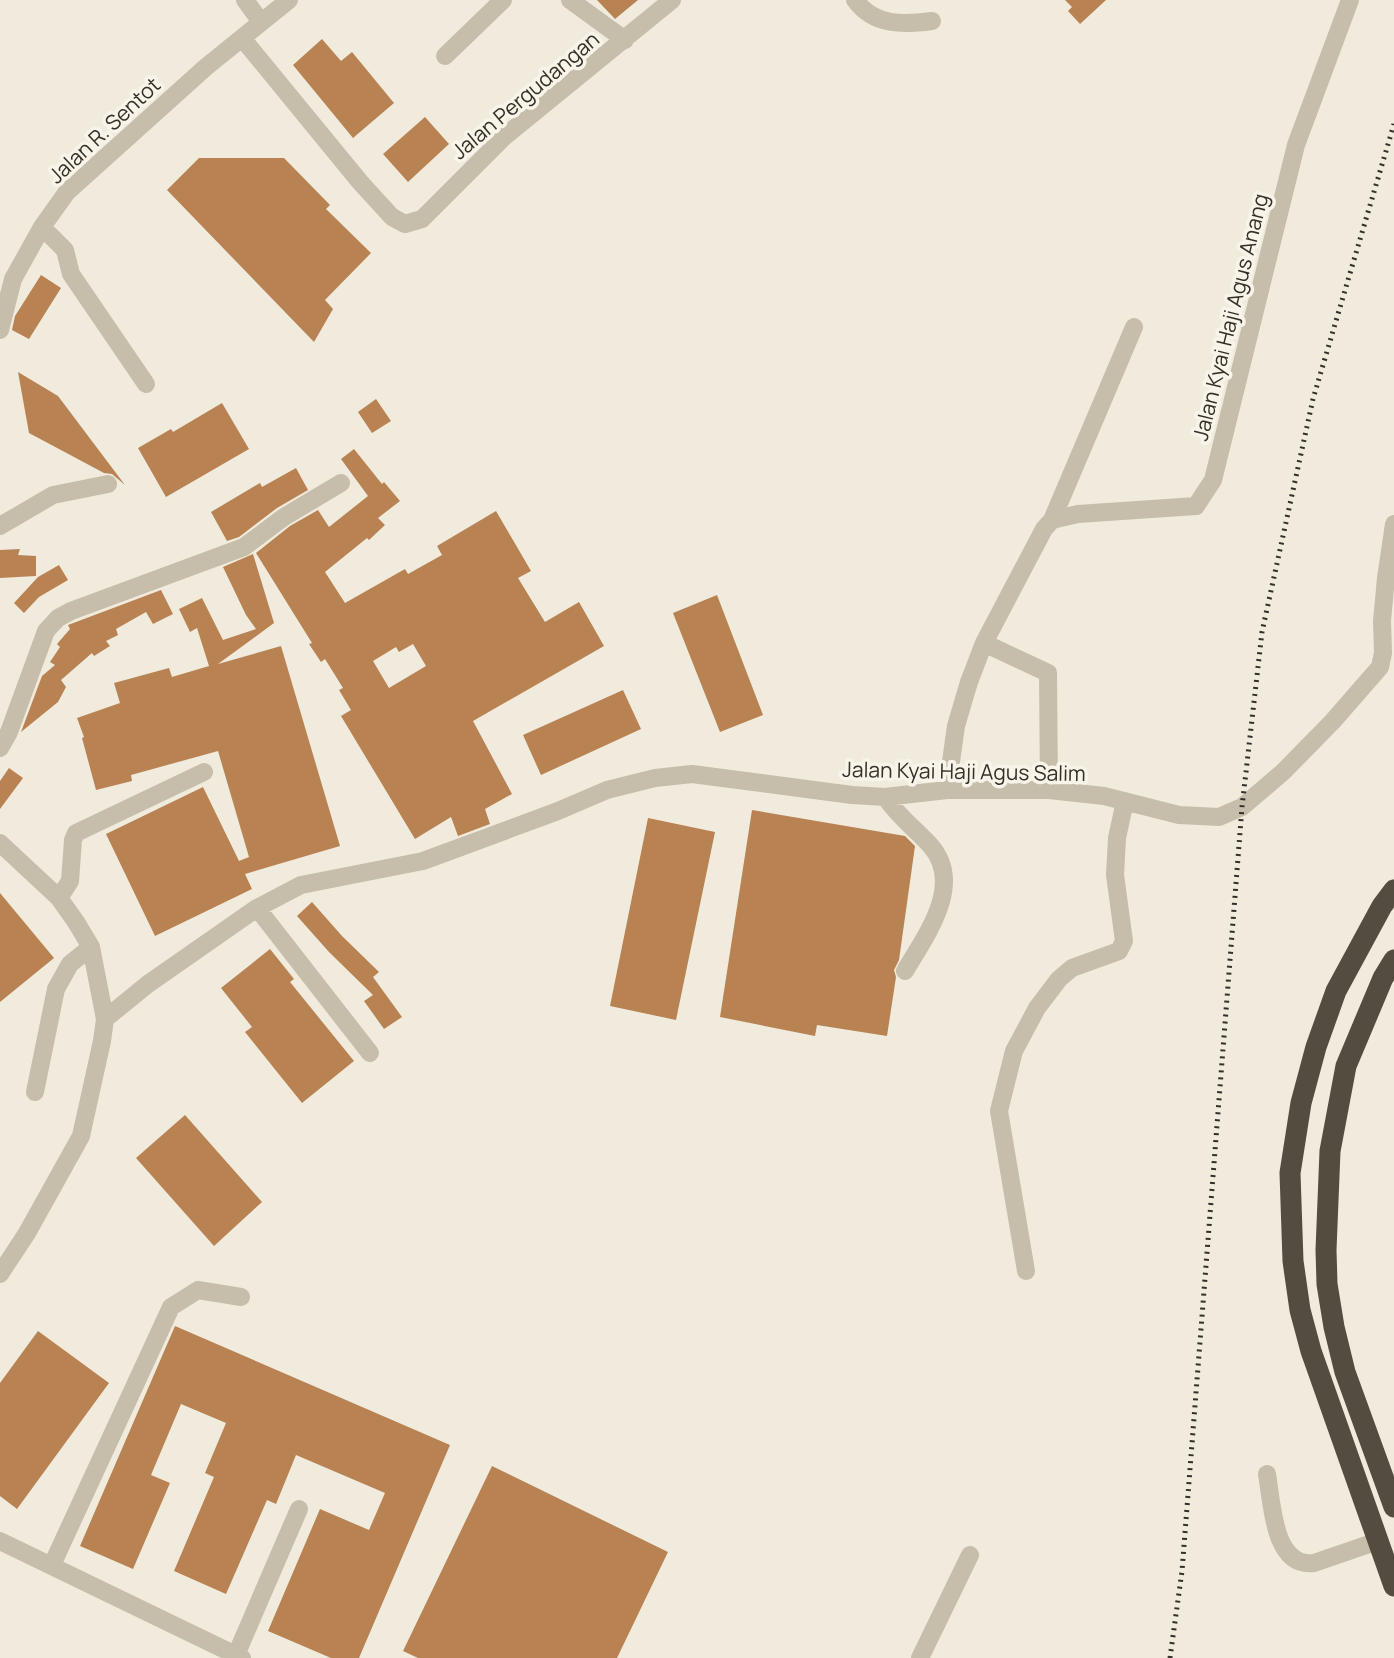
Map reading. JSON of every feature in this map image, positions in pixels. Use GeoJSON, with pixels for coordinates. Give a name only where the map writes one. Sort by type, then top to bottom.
{"type":"FeatureCollection","features":[{"type":"Feature","properties":{"kind":"highway"},"geometry":{"type":"LineString","coordinates":[[1394,890],[1376,916],[1336,991],[1316,1047],[1301,1103],[1290,1173],[1293,1261],[1300,1310],[1311,1351],[1394,1587]]}},
{"type":"Feature","properties":{"kind":"highway"},"geometry":{"type":"LineString","coordinates":[[1394,960],[1383,978],[1346,1066],[1329,1152],[1326,1250],[1327,1284],[1345,1371],[1394,1507]]}},
{"type":"Feature","properties":{"kind":"street"},"geometry":{"type":"LineString","coordinates":[[245,0],[261,22]]}},
{"type":"Feature","properties":{"kind":"street","name":"Jalan R. Sentot"},"geometry":{"type":"LineString","coordinates":[[0,330],[13,279],[42,227],[67,192],[119,144],[289,0]]}},
{"type":"Feature","properties":{"kind":"street"},"geometry":{"type":"LineString","coordinates":[[445,56],[503,0]]}},
{"type":"Feature","properties":{"kind":"street"},"geometry":{"type":"LineString","coordinates":[[570,0],[625,40]]}},
{"type":"Feature","properties":{"kind":"street","name":"Jalan Pergudangan"},"geometry":{"type":"LineString","coordinates":[[242,38],[360,182],[392,217],[405,224],[422,219],[504,137],[672,0]]}},
{"type":"Feature","properties":{"kind":"street"},"geometry":{"type":"LineString","coordinates":[[856,0],[862,10],[889,24],[932,21]]}},
{"type":"Feature","properties":{"kind":"street","name":"Jalan Kyai Haji Agus Anang"},"geometry":{"type":"LineString","coordinates":[[1052,520],[1078,514],[1196,506],[1213,480],[1296,145],[1350,0]]}},
{"type":"Feature","properties":{"kind":"street"},"geometry":{"type":"LineString","coordinates":[[42,227],[65,250],[71,274],[146,384]]}},
{"type":"Feature","properties":{"kind":"street"},"geometry":{"type":"LineString","coordinates":[[947,790],[956,726],[984,643],[1044,529],[1052,520],[1134,327]]}},
{"type":"Feature","properties":{"kind":"street"},"geometry":{"type":"LineString","coordinates":[[0,748],[9,732],[46,631],[58,618],[88,604],[244,547],[284,517],[341,483]]}},
{"type":"Feature","properties":{"kind":"street"},"geometry":{"type":"LineString","coordinates":[[0,526],[53,495],[107,484]]}},
{"type":"Feature","properties":{"kind":"street","name":"Jalan Kyai Haji Agus Salim"},"geometry":{"type":"LineString","coordinates":[[105,1019],[148,984],[257,908],[301,885],[423,861],[607,790],[655,778],[692,774],[885,797],[947,790],[1049,790],[1125,801],[1179,815],[1219,817],[1242,807],[1283,772],[1380,667],[1386,578],[1394,524]]}},
{"type":"Feature","properties":{"kind":"street"},"geometry":{"type":"LineString","coordinates":[[984,643],[1048,673],[1049,790]]}},
{"type":"Feature","properties":{"kind":"street"},"geometry":{"type":"LineString","coordinates":[[59,898],[70,881],[73,840],[76,833],[204,772]]}},
{"type":"Feature","properties":{"kind":"street"},"geometry":{"type":"LineString","coordinates":[[885,797],[896,814],[932,848],[944,874],[940,909],[905,971]]}},
{"type":"Feature","properties":{"kind":"street"},"geometry":{"type":"LineString","coordinates":[[1026,1271],[999,1111],[1014,1051],[1051,988],[1072,968],[1122,948],[1124,941],[1115,875],[1117,838],[1125,801]]}},
{"type":"Feature","properties":{"kind":"street"},"geometry":{"type":"LineString","coordinates":[[0,843],[59,898],[92,947],[105,1019],[81,1136],[27,1233],[0,1274]]}},
{"type":"Feature","properties":{"kind":"street"},"geometry":{"type":"LineString","coordinates":[[257,908],[370,1053]]}},
{"type":"Feature","properties":{"kind":"street"},"geometry":{"type":"LineString","coordinates":[[35,1092],[56,989],[70,964],[92,947]]}},
{"type":"Feature","properties":{"kind":"street"},"geometry":{"type":"LineString","coordinates":[[52,1565],[170,1307],[198,1290],[241,1297]]}},
{"type":"Feature","properties":{"kind":"street"},"geometry":{"type":"LineString","coordinates":[[1268,1474],[1277,1535],[1296,1561],[1314,1563],[1378,1541]]}},
{"type":"Feature","properties":{"kind":"street"},"geometry":{"type":"LineString","coordinates":[[0,1541],[239,1657],[299,1509]]}},
{"type":"Feature","properties":{"kind":"street"},"geometry":{"type":"LineString","coordinates":[[920,1658],[970,1555]]}},
{"type":"Feature","properties":{"kind":"building"},"geometry":{"type":"Polygon","coordinates":[[[597,0],[638,0],[615,19],[597,0]]]}},
{"type":"Feature","properties":{"kind":"building"},"geometry":{"type":"Polygon","coordinates":[[[1065,0],[1106,0],[1080,24],[1068,11],[1072,7],[1065,0]]]}},
{"type":"Feature","properties":{"kind":"building"},"geometry":{"type":"Polygon","coordinates":[[[322,39],[341,61],[352,52],[394,103],[353,138],[293,65],[322,39]]]}},
{"type":"Feature","properties":{"kind":"building"},"geometry":{"type":"Polygon","coordinates":[[[425,117],[449,144],[408,182],[383,154],[425,117]]]}},
{"type":"Feature","properties":{"kind":"building"},"geometry":{"type":"Polygon","coordinates":[[[199,158],[284,158],[330,205],[326,209],[371,253],[325,300],[333,309],[314,342],[167,190],[199,158]]]}},
{"type":"Feature","properties":{"kind":"building"},"geometry":{"type":"Polygon","coordinates":[[[41,275],[61,288],[29,339],[12,330],[15,316],[41,275]]]}},
{"type":"Feature","properties":{"kind":"building"},"geometry":{"type":"Polygon","coordinates":[[[18,372],[58,396],[125,485],[112,474],[104,473],[29,433],[18,372]]]}},
{"type":"Feature","properties":{"kind":"building"},"geometry":{"type":"Polygon","coordinates":[[[376,399],[391,421],[372,433],[358,412],[376,399]]]}},
{"type":"Feature","properties":{"kind":"building"},"geometry":{"type":"Polygon","coordinates":[[[222,403],[249,449],[166,497],[138,448],[171,429],[173,432],[222,403]]]}},
{"type":"Feature","properties":{"kind":"building"},"geometry":{"type":"Polygon","coordinates":[[[354,449],[382,484],[384,482],[400,501],[378,518],[385,525],[325,572],[345,603],[405,569],[408,574],[442,555],[437,546],[496,511],[531,571],[518,578],[545,622],[579,602],[604,646],[473,721],[512,794],[485,809],[490,824],[458,836],[451,817],[415,839],[341,716],[351,710],[339,690],[343,688],[325,659],[321,662],[309,644],[312,643],[256,553],[290,526],[318,510],[329,527],[368,496],[341,459],[354,449]],[[413,644],[399,652],[396,647],[373,661],[389,688],[426,666],[413,644]]]}},
{"type":"Feature","properties":{"kind":"building"},"geometry":{"type":"Polygon","coordinates":[[[296,468],[308,490],[277,508],[239,537],[227,541],[211,512],[260,483],[262,487],[296,468]]]}},
{"type":"Feature","properties":{"kind":"building"},"geometry":{"type":"Polygon","coordinates":[[[20,549],[18,555],[36,556],[36,576],[0,578],[0,550],[20,549]]]}},
{"type":"Feature","properties":{"kind":"building"},"geometry":{"type":"Polygon","coordinates":[[[253,554],[274,623],[218,664],[281,646],[340,846],[245,874],[252,889],[155,936],[106,834],[203,787],[239,861],[249,857],[218,751],[131,775],[132,781],[96,790],[77,718],[120,703],[114,683],[169,668],[172,677],[209,666],[197,628],[190,632],[179,609],[202,598],[223,640],[256,629],[246,615],[223,567],[253,554]]]}},
{"type":"Feature","properties":{"kind":"building"},"geometry":{"type":"Polygon","coordinates":[[[59,565],[68,580],[39,597],[24,613],[14,603],[38,577],[59,565]]]}},
{"type":"Feature","properties":{"kind":"building"},"geometry":{"type":"Polygon","coordinates":[[[161,590],[173,614],[153,624],[146,612],[116,629],[118,635],[106,641],[110,646],[94,656],[92,653],[61,680],[66,687],[58,702],[21,732],[42,676],[55,665],[50,662],[60,647],[57,644],[70,629],[68,625],[161,590]]]}},
{"type":"Feature","properties":{"kind":"building"},"geometry":{"type":"Polygon","coordinates":[[[717,595],[763,715],[720,732],[673,613],[717,595]]]}},
{"type":"Feature","properties":{"kind":"building"},"geometry":{"type":"Polygon","coordinates":[[[623,690],[641,729],[541,775],[523,735],[623,690]]]}},
{"type":"Feature","properties":{"kind":"building"},"geometry":{"type":"Polygon","coordinates":[[[9,768],[23,778],[0,809],[0,781],[9,768]]]}},
{"type":"Feature","properties":{"kind":"building"},"geometry":{"type":"Polygon","coordinates":[[[752,810],[905,836],[915,846],[899,960],[894,970],[896,977],[887,1036],[817,1025],[815,1036],[720,1017],[752,810]]]}},
{"type":"Feature","properties":{"kind":"building"},"geometry":{"type":"Polygon","coordinates":[[[648,818],[715,832],[676,1020],[610,1006],[648,818]]]}},
{"type":"Feature","properties":{"kind":"building"},"geometry":{"type":"Polygon","coordinates":[[[0,893],[54,958],[0,1002],[0,893]]]}},
{"type":"Feature","properties":{"kind":"building"},"geometry":{"type":"Polygon","coordinates":[[[312,902],[379,972],[373,977],[402,1017],[384,1029],[364,1001],[373,995],[297,916],[312,902]]]}},
{"type":"Feature","properties":{"kind":"building"},"geometry":{"type":"Polygon","coordinates":[[[270,949],[294,979],[290,982],[354,1061],[302,1103],[245,1032],[252,1027],[221,988],[270,949]]]}},
{"type":"Feature","properties":{"kind":"building"},"geometry":{"type":"Polygon","coordinates":[[[185,1115],[262,1202],[214,1246],[136,1158],[185,1115]]]}},
{"type":"Feature","properties":{"kind":"building"},"geometry":{"type":"Polygon","coordinates":[[[175,1326],[450,1445],[359,1658],[331,1658],[268,1631],[320,1509],[369,1530],[385,1493],[296,1455],[276,1504],[267,1500],[226,1594],[174,1571],[214,1477],[205,1473],[226,1423],[181,1404],[151,1475],[170,1483],[133,1569],[80,1546],[175,1326]]]}},
{"type":"Feature","properties":{"kind":"building"},"geometry":{"type":"Polygon","coordinates":[[[38,1331],[109,1383],[17,1509],[0,1496],[0,1383],[38,1331]]]}},
{"type":"Feature","properties":{"kind":"building"},"geometry":{"type":"Polygon","coordinates":[[[492,1466],[668,1552],[617,1658],[418,1658],[403,1651],[492,1466]]]}},
{"type":"Feature","properties":{"kind":"railway"},"geometry":{"type":"LineString","coordinates":[[1170,1658],[1182,1571],[1242,807],[1262,632],[1313,399],[1394,124]]}}]}
